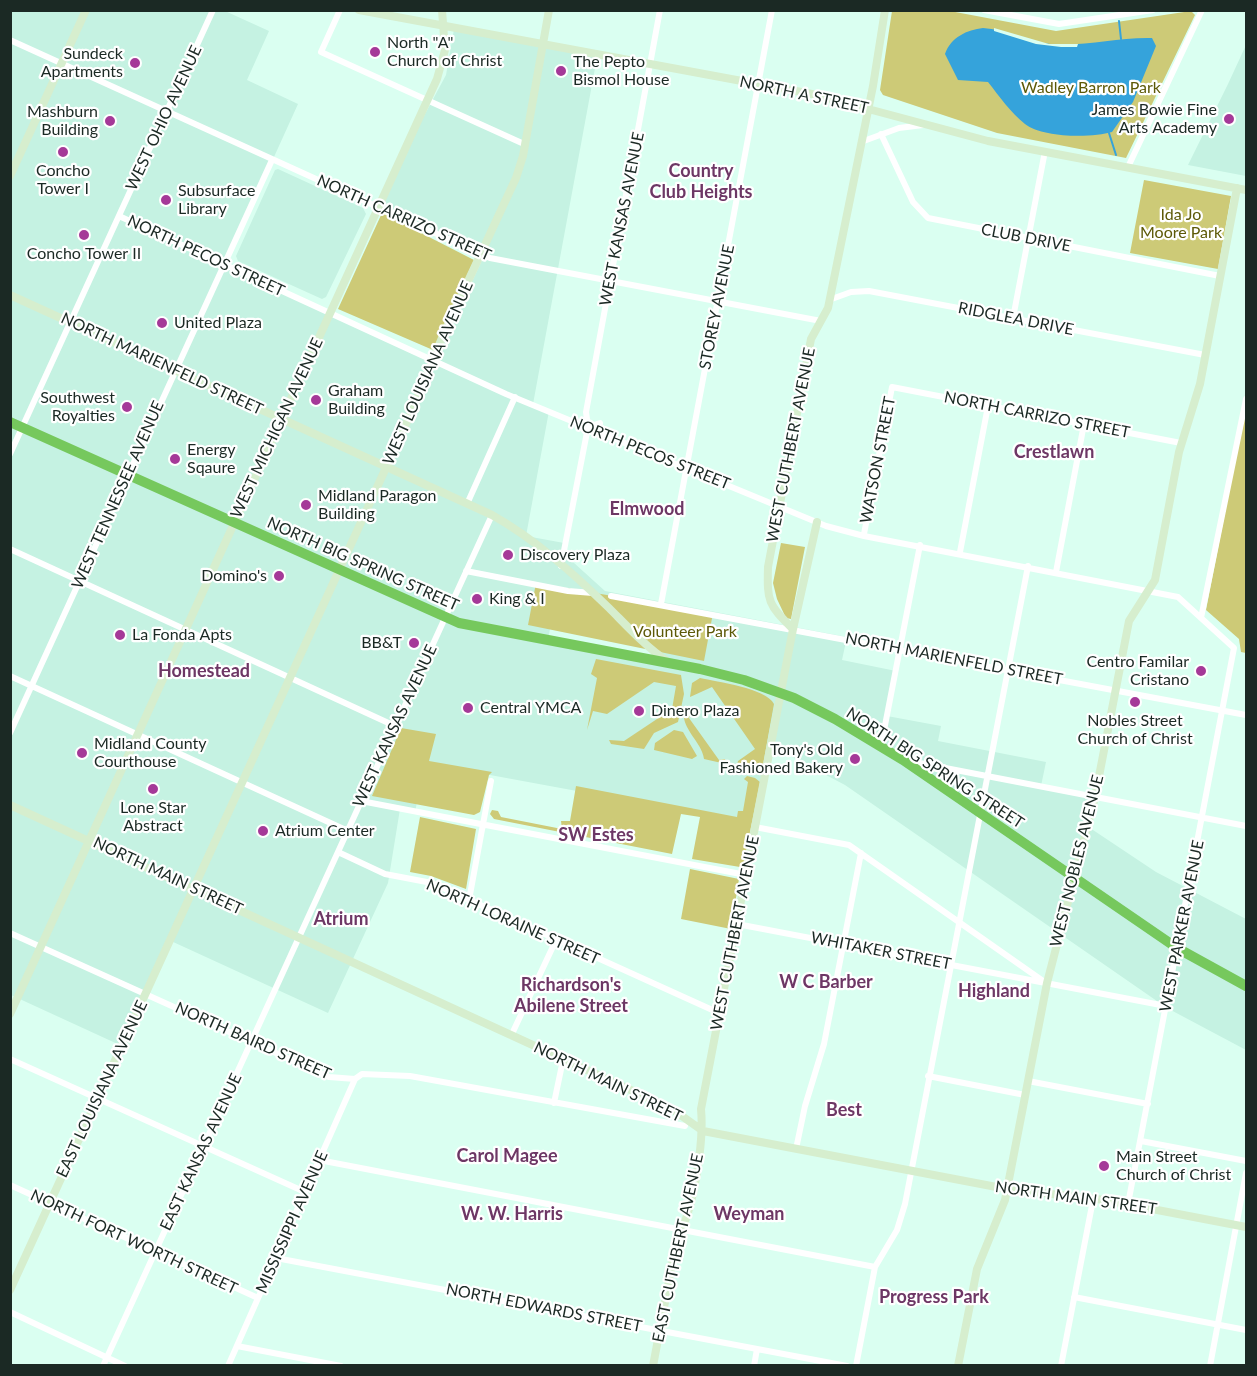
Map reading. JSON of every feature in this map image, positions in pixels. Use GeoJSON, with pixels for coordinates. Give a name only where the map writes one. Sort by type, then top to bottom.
{"type":"FeatureCollection","features":[{"type":"Feature","properties":{"kind":"highway","name":"NORTH BIG SPRING STREET"},"geometry":{"type":"LineString","coordinates":[[10,422],[459,623],[669,662],[744,680],[781,693],[835,719],[881,746],[1177,948],[1246,986]]}},
{"type":"Feature","properties":{"kind":"street"},"geometry":{"type":"LineString","coordinates":[[10,176],[86,10]]}},
{"type":"Feature","properties":{"kind":"street","name":"WEST OHIO AVENUE"},"geometry":{"type":"LineString","coordinates":[[10,454],[213,10]]}},
{"type":"Feature","properties":{"kind":"street"},"geometry":{"type":"LineString","coordinates":[[340,10],[321,52],[524,144]]}},
{"type":"Feature","properties":{"kind":"street","name":"NORTH A STREET"},"geometry":{"type":"LineString","coordinates":[[359,10],[867,107],[926,124],[1045,152],[1242,189]]}},
{"type":"Feature","properties":{"kind":"street","name":"WEST MICHIGAN AVENUE"},"geometry":{"type":"LineString","coordinates":[[10,1014],[426,100],[444,57],[442,10]]}},
{"type":"Feature","properties":{"kind":"street","name":"WEST LOUISIANA AVENUE"},"geometry":{"type":"LineString","coordinates":[[194,888],[387,467],[519,169],[549,10]]}},
{"type":"Feature","properties":{"kind":"street","name":"WEST KANSAS AVENUE"},"geometry":{"type":"LineString","coordinates":[[561,566],[588,427],[586,412],[660,10]]}},
{"type":"Feature","properties":{"kind":"street","name":"STOREY AVENUE"},"geometry":{"type":"LineString","coordinates":[[661,604],[772,10]]}},
{"type":"Feature","properties":{"kind":"street","name":"WEST CUTHBERT AVENUE"},"geometry":{"type":"LineString","coordinates":[[793,629],[776,613],[768,597],[768,567],[811,339],[829,300],[885,10]]}},
{"type":"Feature","properties":{"kind":"street"},"geometry":{"type":"LineString","coordinates":[[984,10],[1005,12],[1059,24],[1106,14],[1153,10]]}},
{"type":"Feature","properties":{"kind":"street"},"geometry":{"type":"LineString","coordinates":[[1128,167],[1202,10]]}},
{"type":"Feature","properties":{"kind":"street","name":"NORTH CARRIZO STREET"},"geometry":{"type":"LineString","coordinates":[[10,40],[490,258],[821,321]]}},
{"type":"Feature","properties":{"kind":"street"},"geometry":{"type":"LineString","coordinates":[[860,142],[881,134],[926,124]]}},
{"type":"Feature","properties":{"kind":"street","name":"CLUB DRIVE"},"geometry":{"type":"LineString","coordinates":[[881,134],[908,193],[921,213],[936,221],[1220,276]]}},
{"type":"Feature","properties":{"kind":"street"},"geometry":{"type":"LineString","coordinates":[[1013,318],[1045,152]]}},
{"type":"Feature","properties":{"kind":"street","name":"WEST TENNESSEE AVENUE"},"geometry":{"type":"LineString","coordinates":[[10,733],[272,160]]}},
{"type":"Feature","properties":{"kind":"street","name":"WEST NOBLES AVENUE"},"geometry":{"type":"LineString","coordinates":[[958,1365],[977,1269],[1007,1189],[1047,984],[1095,797],[1129,621],[1155,580],[1182,442],[1200,384],[1220,276],[1242,189]]}},
{"type":"Feature","properties":{"kind":"street","name":"NORTH PECOS STREET"},"geometry":{"type":"LineString","coordinates":[[119,216],[515,397],[817,522],[864,534],[1178,597],[1234,648]]}},
{"type":"Feature","properties":{"kind":"street","name":"RIDGLEA DRIVE"},"geometry":{"type":"LineString","coordinates":[[829,300],[851,292],[869,291],[1205,355]]}},
{"type":"Feature","properties":{"kind":"street","name":"NORTH MARIENFELD STREET"},"geometry":{"type":"LineString","coordinates":[[10,295],[492,515],[561,566],[593,593],[651,650],[669,662]]}},
{"type":"Feature","properties":{"kind":"street","name":"NORTH CARRIZO STREET"},"geometry":{"type":"LineString","coordinates":[[892,387],[1182,442]]}},
{"type":"Feature","properties":{"kind":"street","name":"WATSON STREET"},"geometry":{"type":"LineString","coordinates":[[864,534],[892,387]]}},
{"type":"Feature","properties":{"kind":"street"},"geometry":{"type":"LineString","coordinates":[[467,504],[515,397]]}},
{"type":"Feature","properties":{"kind":"street"},"geometry":{"type":"LineString","coordinates":[[1201,618],[1246,399]]}},
{"type":"Feature","properties":{"kind":"street"},"geometry":{"type":"LineString","coordinates":[[960,552],[988,406]]}},
{"type":"Feature","properties":{"kind":"street"},"geometry":{"type":"LineString","coordinates":[[588,427],[600,423]]}},
{"type":"Feature","properties":{"kind":"street"},"geometry":{"type":"LineString","coordinates":[[1056,572],[1084,424]]}},
{"type":"Feature","properties":{"kind":"street","name":"WEST KANSAS AVENUE"},"geometry":{"type":"LineString","coordinates":[[298,938],[492,515]]}},
{"type":"Feature","properties":{"kind":"street","name":"WEST CUTHBERT AVENUE"},"geometry":{"type":"LineString","coordinates":[[703,1131],[701,1109],[793,629],[817,522]]}},
{"type":"Feature","properties":{"kind":"street"},"geometry":{"type":"LineString","coordinates":[[881,746],[920,545]]}},
{"type":"Feature","properties":{"kind":"street"},"geometry":{"type":"LineString","coordinates":[[10,549],[395,726]]}},
{"type":"Feature","properties":{"kind":"street"},"geometry":{"type":"LineString","coordinates":[[856,1365],[875,1268],[901,1220],[1028,566]]}},
{"type":"Feature","properties":{"kind":"street"},"geometry":{"type":"LineString","coordinates":[[466,570],[568,591],[593,593]]}},
{"type":"Feature","properties":{"kind":"street","name":"NORTH MARIENFELD STREET"},"geometry":{"type":"LineString","coordinates":[[611,596],[1246,715]]}},
{"type":"Feature","properties":{"kind":"street","name":"WEST PARKER AVENUE"},"geometry":{"type":"LineString","coordinates":[[1128,1204],[1234,648]]}},
{"type":"Feature","properties":{"kind":"street"},"geometry":{"type":"LineString","coordinates":[[10,676],[348,831]]}},
{"type":"Feature","properties":{"kind":"street"},"geometry":{"type":"LineString","coordinates":[[903,760],[1246,826]]}},
{"type":"Feature","properties":{"kind":"street"},"geometry":{"type":"LineString","coordinates":[[469,900],[491,781]]}},
{"type":"Feature","properties":{"kind":"street"},"geometry":{"type":"LineString","coordinates":[[361,801],[746,875]]}},
{"type":"Feature","properties":{"kind":"street","name":"NORTH MAIN STREET"},"geometry":{"type":"LineString","coordinates":[[10,805],[672,1109],[703,1131],[1007,1189],[1128,1204],[1246,1227]]}},
{"type":"Feature","properties":{"kind":"street"},"geometry":{"type":"LineString","coordinates":[[755,827],[849,846],[1047,984]]}},
{"type":"Feature","properties":{"kind":"street","name":"NORTH LORAINE STREET"},"geometry":{"type":"LineString","coordinates":[[338,852],[385,874],[432,883],[719,1013]]}},
{"type":"Feature","properties":{"kind":"street"},"geometry":{"type":"LineString","coordinates":[[796,1149],[805,1106],[824,1044],[861,854]]}},
{"type":"Feature","properties":{"kind":"street","name":"EAST LOUISIANA AVENUE"},"geometry":{"type":"LineString","coordinates":[[10,1290],[194,888]]}},
{"type":"Feature","properties":{"kind":"street","name":"WHITAKER STREET"},"geometry":{"type":"LineString","coordinates":[[737,924],[1166,1006]]}},
{"type":"Feature","properties":{"kind":"street","name":"NORTH BAIRD STREET"},"geometry":{"type":"LineString","coordinates":[[10,933],[329,1077],[355,1079],[362,1074],[410,1076],[685,1126]]}},
{"type":"Feature","properties":{"kind":"street","name":"EAST KANSAS AVENUE"},"geometry":{"type":"LineString","coordinates":[[103,1365],[298,938]]}},
{"type":"Feature","properties":{"kind":"street"},"geometry":{"type":"LineString","coordinates":[[511,1036],[556,940]]}},
{"type":"Feature","properties":{"kind":"street"},"geometry":{"type":"LineString","coordinates":[[10,1059],[305,1192]]}},
{"type":"Feature","properties":{"kind":"street"},"geometry":{"type":"LineString","coordinates":[[554,1103],[563,1060]]}},
{"type":"Feature","properties":{"kind":"street"},"geometry":{"type":"LineString","coordinates":[[928,1076],[1025,1095]]}},
{"type":"Feature","properties":{"kind":"street","name":"MISSISSIPPI AVENUE"},"geometry":{"type":"LineString","coordinates":[[228,1365],[355,1079]]}},
{"type":"Feature","properties":{"kind":"street"},"geometry":{"type":"LineString","coordinates":[[1028,1081],[1148,1104]]}},
{"type":"Feature","properties":{"kind":"street","name":"EAST CUTHBERT AVENUE"},"geometry":{"type":"LineString","coordinates":[[653,1365],[677,1238],[686,1222],[703,1131]]}},
{"type":"Feature","properties":{"kind":"street"},"geometry":{"type":"LineString","coordinates":[[1141,1141],[1246,1161]]}},
{"type":"Feature","properties":{"kind":"street"},"geometry":{"type":"LineString","coordinates":[[319,1160],[875,1268]]}},
{"type":"Feature","properties":{"kind":"street"},"geometry":{"type":"LineString","coordinates":[[1210,1365],[1246,1173]]}},
{"type":"Feature","properties":{"kind":"street","name":"NORTH FORT WORTH STREET"},"geometry":{"type":"LineString","coordinates":[[10,1185],[258,1298]]}},
{"type":"Feature","properties":{"kind":"street"},"geometry":{"type":"LineString","coordinates":[[1061,1365],[1093,1200]]}},
{"type":"Feature","properties":{"kind":"street","name":"NORTH EDWARDS STREET"},"geometry":{"type":"LineString","coordinates":[[276,1258],[847,1365]]}},
{"type":"Feature","properties":{"kind":"street"},"geometry":{"type":"LineString","coordinates":[[1074,1297],[1246,1330]]}},
{"type":"Feature","properties":{"kind":"street"},"geometry":{"type":"LineString","coordinates":[[10,1312],[126,1365]]}},
{"type":"Feature","properties":{"kind":"street"},"geometry":{"type":"LineString","coordinates":[[237,1346],[341,1365]]}},
{"type":"Feature","properties":{"kind":"street"},"geometry":{"type":"LineString","coordinates":[[754,1365],[757,1348]]}},
{"type":"Feature","properties":{"kind":"shaded area"},"geometry":{"type":"Polygon","coordinates":[[[11,11],[225,11],[269,31],[247,80],[298,104],[225,265],[435,361],[484,256],[379,208],[403,155],[446,75],[454,29],[598,52],[533,404],[549,411],[526,536],[564,543],[563,553],[605,591],[847,637],[842,660],[896,671],[887,716],[941,726],[938,741],[1046,762],[1041,786],[1098,797],[1090,828],[1156,872],[1246,919],[1246,1050],[1167,1008],[845,785],[771,746],[756,824],[425,763],[415,812],[400,809],[388,883],[328,1013],[171,941],[122,1046],[11,995],[11,11]],[[557,589],[548,640],[651,659],[652,652],[557,589]]]}},
{"type":"Feature","properties":{"kind":"shaded area","name":"James Bowie Fine Arts Academy"},"geometry":{"type":"Polygon","coordinates":[[[1246,45],[1246,176],[1188,165],[1228,84],[1246,45]]]}},
{"type":"Feature","properties":{"kind":"shaded area"},"geometry":{"type":"Polygon","coordinates":[[[278,169],[363,208],[366,214],[326,297],[322,299],[238,261],[236,256],[275,170],[278,169]]]}},
{"type":"Feature","properties":{"kind":"green space","name":"Wadley Barron Park"},"geometry":{"type":"Polygon","coordinates":[[[892,11],[950,11],[1056,31],[1191,11],[1195,15],[1126,158],[997,133],[883,95],[880,90],[892,11]]]}},
{"type":"Feature","properties":{"kind":"green space","name":"Ida Jo Moore Park"},"geometry":{"type":"Polygon","coordinates":[[[1144,180],[1231,196],[1218,269],[1130,253],[1144,180]]]}},
{"type":"Feature","properties":{"kind":"green space"},"geometry":{"type":"Polygon","coordinates":[[[382,213],[474,260],[433,350],[338,309],[382,213]]]}},
{"type":"Feature","properties":{"kind":"green space"},"geometry":{"type":"Polygon","coordinates":[[[1246,405],[1246,653],[1241,652],[1239,639],[1206,610],[1246,405]]]}},
{"type":"Feature","properties":{"kind":"green space"},"geometry":{"type":"Polygon","coordinates":[[[781,543],[805,547],[791,619],[786,618],[777,599],[773,583],[781,543]]]}},
{"type":"Feature","properties":{"kind":"green space","name":"Volunteer Park"},"geometry":{"type":"Polygon","coordinates":[[[536,583],[713,613],[704,661],[528,625],[536,583]]]}},
{"type":"Feature","properties":{"kind":"green space"},"geometry":{"type":"Polygon","coordinates":[[[596,659],[681,675],[684,694],[678,722],[654,733],[644,749],[611,744],[609,740],[624,741],[672,709],[676,686],[654,682],[607,714],[593,711],[587,730],[597,678],[591,674],[596,659]]]}},
{"type":"Feature","properties":{"kind":"green space"},"geometry":{"type":"Polygon","coordinates":[[[700,678],[752,690],[769,698],[774,704],[762,770],[737,766],[738,761],[755,749],[712,687],[690,697],[692,683],[700,678]]]}},
{"type":"Feature","properties":{"kind":"green space"},"geometry":{"type":"Polygon","coordinates":[[[690,707],[692,710],[689,718],[719,760],[725,759],[726,764],[704,759],[684,718],[684,711],[690,707]]]}},
{"type":"Feature","properties":{"kind":"green space"},"geometry":{"type":"Polygon","coordinates":[[[401,728],[436,734],[429,761],[492,772],[489,775],[480,812],[474,815],[372,796],[401,728]]]}},
{"type":"Feature","properties":{"kind":"green space"},"geometry":{"type":"Polygon","coordinates":[[[674,730],[683,732],[697,756],[692,759],[654,750],[655,743],[674,730]]]}},
{"type":"Feature","properties":{"kind":"green space"},"geometry":{"type":"Polygon","coordinates":[[[747,776],[760,782],[744,862],[740,867],[692,859],[700,817],[681,814],[672,854],[494,819],[490,814],[492,810],[498,811],[501,817],[562,829],[561,821],[570,821],[576,786],[737,817],[738,811],[743,811],[748,782],[744,779],[747,776]]]}},
{"type":"Feature","properties":{"kind":"green space"},"geometry":{"type":"Polygon","coordinates":[[[420,817],[476,829],[466,889],[431,876],[410,872],[420,817]]]}},
{"type":"Feature","properties":{"kind":"green space"},"geometry":{"type":"Polygon","coordinates":[[[690,869],[739,879],[731,929],[681,919],[690,869]]]}},
{"type":"Feature","properties":{"kind":"water"},"geometry":{"type":"Polygon","coordinates":[[[983,28],[1050,44],[1152,38],[1156,46],[1133,102],[1112,132],[1068,136],[1043,132],[1025,124],[1010,110],[988,82],[958,80],[945,54],[951,43],[960,35],[983,28]]]}},
{"type":"Feature","properties":{"kind":"pier"},"geometry":{"type":"Polygon","coordinates":[[[994,28],[1049,44],[1078,44],[1077,47],[1061,47],[1036,44],[994,31],[994,28]]]}},
{"type":"Feature","properties":{"kind":"waterway"},"geometry":{"type":"LineString","coordinates":[[1119,21],[1121,39]]}},
{"type":"Feature","properties":{"kind":"waterway"},"geometry":{"type":"LineString","coordinates":[[1109,133],[1116,155]]}},
{"type":"Feature","properties":{"kind":"place","name":"North \"A\" Church of Christ"},"geometry":{"type":"Point","coordinates":[375,52]}},
{"type":"Feature","properties":{"kind":"place","name":"Sundeck Apartments"},"geometry":{"type":"Point","coordinates":[135,63]}},
{"type":"Feature","properties":{"kind":"place","name":"The Pepto Bismol House"},"geometry":{"type":"Point","coordinates":[561,71]}},
{"type":"Feature","properties":{"kind":"place","name":"James Bowie Fine Arts Academy"},"geometry":{"type":"Point","coordinates":[1229,119]}},
{"type":"Feature","properties":{"kind":"place","name":"Mashburn Building"},"geometry":{"type":"Point","coordinates":[110,121]}},
{"type":"Feature","properties":{"kind":"place","name":"Concho Tower I"},"geometry":{"type":"Point","coordinates":[63,152]}},
{"type":"Feature","properties":{"kind":"place","name":"Subsurface Library"},"geometry":{"type":"Point","coordinates":[166,200]}},
{"type":"Feature","properties":{"kind":"place","name":"Concho Tower II"},"geometry":{"type":"Point","coordinates":[84,235]}},
{"type":"Feature","properties":{"kind":"place","name":"United Plaza"},"geometry":{"type":"Point","coordinates":[162,323]}},
{"type":"Feature","properties":{"kind":"place","name":"Graham Building"},"geometry":{"type":"Point","coordinates":[316,400]}},
{"type":"Feature","properties":{"kind":"place","name":"Southwest Royalties"},"geometry":{"type":"Point","coordinates":[127,407]}},
{"type":"Feature","properties":{"kind":"place","name":"Energy Sqaure"},"geometry":{"type":"Point","coordinates":[175,459]}},
{"type":"Feature","properties":{"kind":"place","name":"Midland Paragon Building"},"geometry":{"type":"Point","coordinates":[306,505]}},
{"type":"Feature","properties":{"kind":"place","name":"Discovery Plaza"},"geometry":{"type":"Point","coordinates":[508,555]}},
{"type":"Feature","properties":{"kind":"place","name":"Domino's"},"geometry":{"type":"Point","coordinates":[279,576]}},
{"type":"Feature","properties":{"kind":"place","name":"King & I"},"geometry":{"type":"Point","coordinates":[477,599]}},
{"type":"Feature","properties":{"kind":"place","name":"La Fonda Apts"},"geometry":{"type":"Point","coordinates":[120,635]}},
{"type":"Feature","properties":{"kind":"place","name":"BB&T"},"geometry":{"type":"Point","coordinates":[414,643]}},
{"type":"Feature","properties":{"kind":"place","name":"Centro Familar Cristano"},"geometry":{"type":"Point","coordinates":[1201,671]}},
{"type":"Feature","properties":{"kind":"place","name":"Nobles Street Church of Christ"},"geometry":{"type":"Point","coordinates":[1135,702]}},
{"type":"Feature","properties":{"kind":"place","name":"Central YMCA"},"geometry":{"type":"Point","coordinates":[468,708]}},
{"type":"Feature","properties":{"kind":"place","name":"Dinero Plaza"},"geometry":{"type":"Point","coordinates":[639,711]}},
{"type":"Feature","properties":{"kind":"place","name":"Midland County Courthouse"},"geometry":{"type":"Point","coordinates":[82,753]}},
{"type":"Feature","properties":{"kind":"place","name":"Tony's Old Fashioned Bakery"},"geometry":{"type":"Point","coordinates":[855,759]}},
{"type":"Feature","properties":{"kind":"place","name":"Lone Star Abstract"},"geometry":{"type":"Point","coordinates":[153,789]}},
{"type":"Feature","properties":{"kind":"place","name":"Atrium Center"},"geometry":{"type":"Point","coordinates":[263,831]}},
{"type":"Feature","properties":{"kind":"place","name":"Main Street Church of Christ"},"geometry":{"type":"Point","coordinates":[1104,1166]}},
{"type":"Feature","properties":{"kind":"district","name":"Country Club Heights"},"geometry":{"type":"Point","coordinates":[701,181]}},
{"type":"Feature","properties":{"kind":"district","name":"Crestlawn"},"geometry":{"type":"Point","coordinates":[1054,452]}},
{"type":"Feature","properties":{"kind":"district","name":"Elmwood"},"geometry":{"type":"Point","coordinates":[647,509]}},
{"type":"Feature","properties":{"kind":"district","name":"Homestead"},"geometry":{"type":"Point","coordinates":[204,671]}},
{"type":"Feature","properties":{"kind":"district","name":"SW Estes"},"geometry":{"type":"Point","coordinates":[596,835]}},
{"type":"Feature","properties":{"kind":"district","name":"Atrium"},"geometry":{"type":"Point","coordinates":[341,919]}},
{"type":"Feature","properties":{"kind":"district","name":"W C Barber"},"geometry":{"type":"Point","coordinates":[826,982]}},
{"type":"Feature","properties":{"kind":"district","name":"Highland"},"geometry":{"type":"Point","coordinates":[994,991]}},
{"type":"Feature","properties":{"kind":"district","name":"Richardson's Abilene Street"},"geometry":{"type":"Point","coordinates":[571,995]}},
{"type":"Feature","properties":{"kind":"district","name":"Best"},"geometry":{"type":"Point","coordinates":[844,1110]}},
{"type":"Feature","properties":{"kind":"district","name":"Carol Magee"},"geometry":{"type":"Point","coordinates":[507,1156]}},
{"type":"Feature","properties":{"kind":"district","name":"W. W. Harris"},"geometry":{"type":"Point","coordinates":[512,1214]}},
{"type":"Feature","properties":{"kind":"district","name":"Weyman"},"geometry":{"type":"Point","coordinates":[749,1214]}},
{"type":"Feature","properties":{"kind":"district","name":"Progress Park"},"geometry":{"type":"Point","coordinates":[934,1297]}}]}
